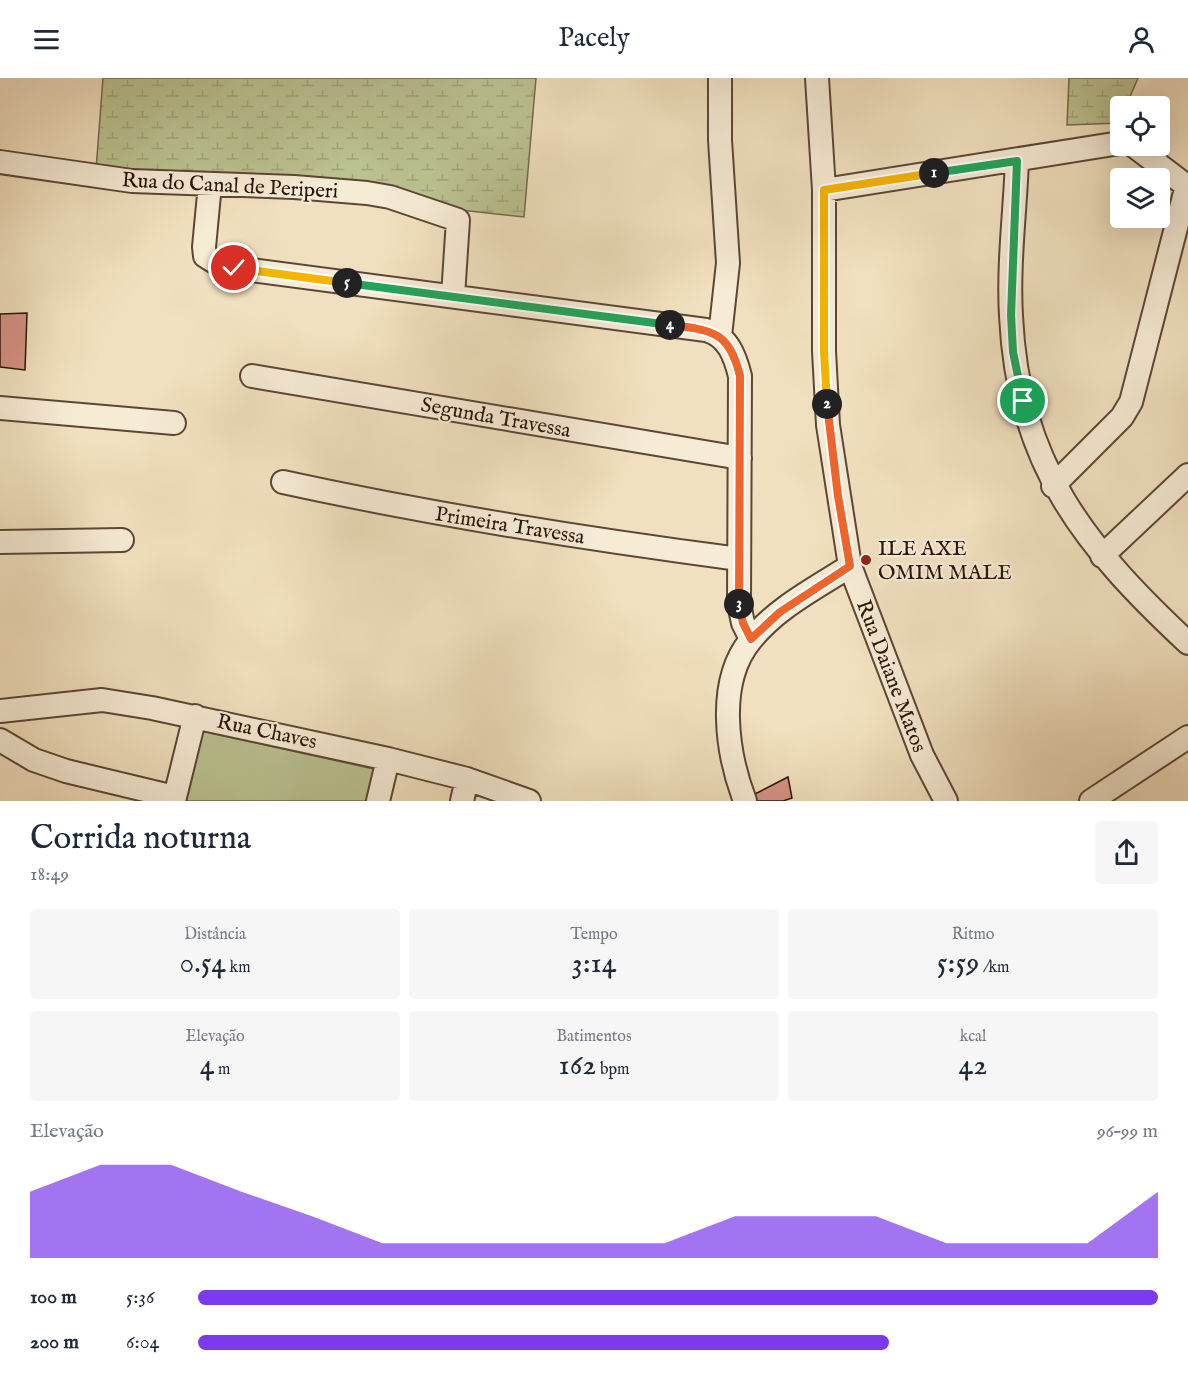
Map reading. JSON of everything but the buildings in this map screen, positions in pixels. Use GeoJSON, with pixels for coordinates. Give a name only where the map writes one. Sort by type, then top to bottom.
{"type":"FeatureCollection","features":[{"type":"Feature","properties":{"kind":"street"},"geometry":{"type":"LineString","coordinates":[[718,335],[728,263],[720,140],[720,78]]}},
{"type":"Feature","properties":{"kind":"street","name":"Rua Daiane Matos"},"geometry":{"type":"LineString","coordinates":[[817,78],[824,190],[824,351],[828,425],[850,566],[922,755],[946,801]]}},
{"type":"Feature","properties":{"kind":"street"},"geometry":{"type":"LineString","coordinates":[[824,190],[1017,161],[1110,143]]}},
{"type":"Feature","properties":{"kind":"street"},"geometry":{"type":"LineString","coordinates":[[1053,486],[1122,417],[1131,402],[1187,186],[1147,156]]}},
{"type":"Feature","properties":{"kind":"street"},"geometry":{"type":"LineString","coordinates":[[1017,161],[1010,285],[1013,352],[1037,449],[1053,486],[1075,521],[1102,556],[1188,643]]}},
{"type":"Feature","properties":{"kind":"street","name":"Rua do Canal de Periperi"},"geometry":{"type":"LineString","coordinates":[[0,162],[132,181],[367,193],[390,197],[458,220],[453,296]]}},
{"type":"Feature","properties":{"kind":"street"},"geometry":{"type":"LineString","coordinates":[[210,184],[204,247],[206,256],[220,266],[706,330],[718,335],[735,357],[740,376],[739,604],[743,623],[751,639]]}},
{"type":"Feature","properties":{"kind":"street","name":"Segunda Travessa"},"geometry":{"type":"LineString","coordinates":[[252,376],[740,458]]}},
{"type":"Feature","properties":{"kind":"street"},"geometry":{"type":"LineString","coordinates":[[0,408],[174,423]]}},
{"type":"Feature","properties":{"kind":"street"},"geometry":{"type":"LineString","coordinates":[[1102,556],[1188,476]]}},
{"type":"Feature","properties":{"kind":"street","name":"Primeira Travessa"},"geometry":{"type":"LineString","coordinates":[[283,482],[394,506],[625,544],[739,559]]}},
{"type":"Feature","properties":{"kind":"street"},"geometry":{"type":"LineString","coordinates":[[0,542],[122,540]]}},
{"type":"Feature","properties":{"kind":"street"},"geometry":{"type":"LineString","coordinates":[[745,801],[730,746],[729,716],[736,668],[751,639],[780,612],[850,566]]}},
{"type":"Feature","properties":{"kind":"street","name":"Rua Chaves"},"geometry":{"type":"LineString","coordinates":[[0,711],[102,700],[195,716],[388,759],[464,790],[529,801]]}},
{"type":"Feature","properties":{"kind":"street"},"geometry":{"type":"LineString","coordinates":[[0,740],[34,760],[66,771],[174,799],[195,716]]}},
{"type":"Feature","properties":{"kind":"street"},"geometry":{"type":"LineString","coordinates":[[1091,801],[1188,737]]}},
{"type":"Feature","properties":{"kind":"street"},"geometry":{"type":"LineString","coordinates":[[378,801],[388,759]]}},
{"type":"Feature","properties":{"kind":"green space"},"geometry":{"type":"Polygon","coordinates":[[[103,78],[536,78],[524,217],[96,170],[103,78]]]}},
{"type":"Feature","properties":{"kind":"green space"},"geometry":{"type":"Polygon","coordinates":[[[1069,78],[1138,78],[1130,96],[1110,96],[1110,123],[1067,125],[1069,78]]]}},
{"type":"Feature","properties":{"kind":"green space"},"geometry":{"type":"Polygon","coordinates":[[[202,731],[374,769],[367,801],[186,801],[202,731]]]}},
{"type":"Feature","properties":{"kind":"place","name":"ILE AXE OMIM MALE"},"geometry":{"type":"Point","coordinates":[866,560]}},
{"type":"Feature","properties":{"kind":"route"},"geometry":{"type":"LineString","coordinates":[[234,268],[710,330],[720,336],[735,357],[740,376],[739,604],[746,632],[751,639],[780,612],[850,566],[828,425],[824,351],[824,190],[1017,161],[1010,285],[1013,352],[1023,401]]}}]}
